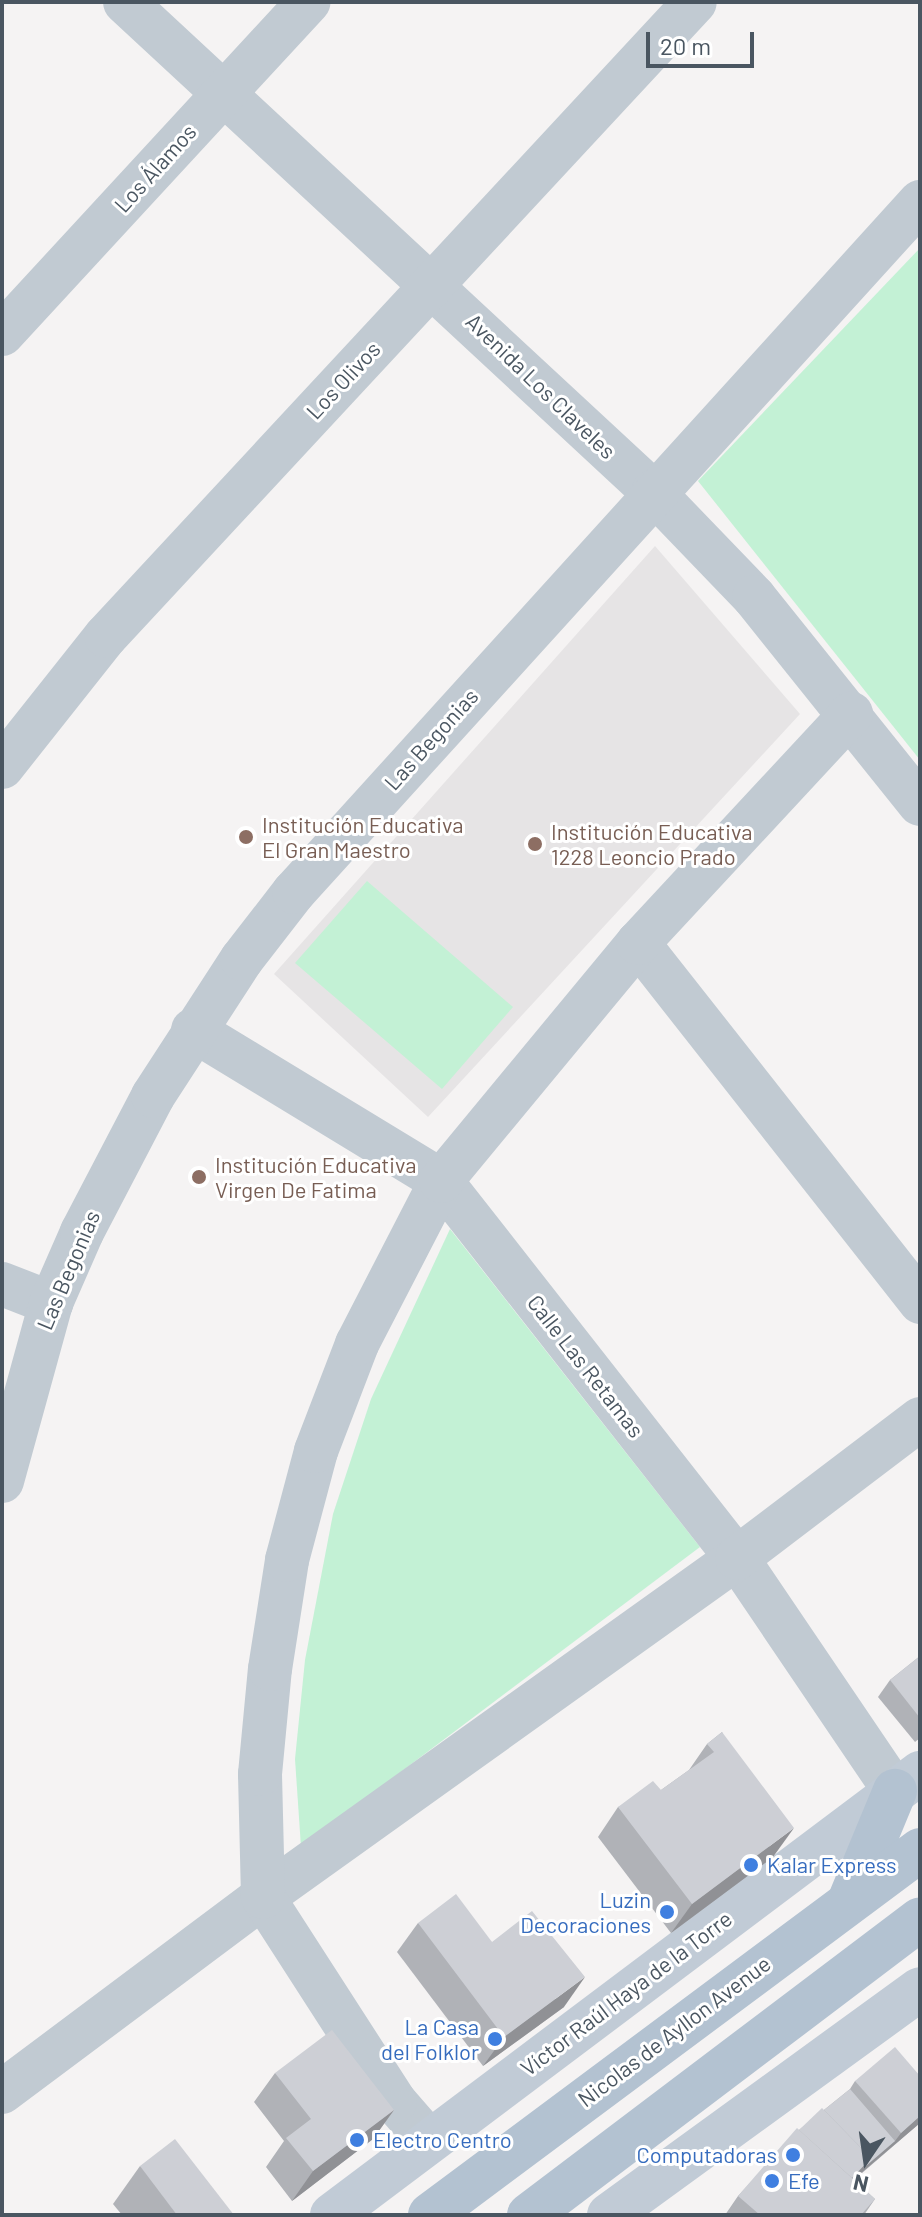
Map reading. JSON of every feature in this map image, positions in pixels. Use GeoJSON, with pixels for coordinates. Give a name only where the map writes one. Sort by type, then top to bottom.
{"type":"FeatureCollection","features":[{"type":"Feature","properties":{"kind":"main road"},"geometry":{"type":"LineString","coordinates":[[851,1897],[908,1782]]}},
{"type":"Feature","properties":{"kind":"main road","name":"Nicolas de Ayllon Avenue"},"geometry":{"type":"LineString","coordinates":[[430,2215],[851,1897],[920,1850]]}},
{"type":"Feature","properties":{"kind":"main road"},"geometry":{"type":"LineString","coordinates":[[529,2215],[900,1943],[920,1919]]}},
{"type":"Feature","properties":{"kind":"street","name":"Avenida Los Claveles"},"geometry":{"type":"LineString","coordinates":[[125,2],[222,95],[434,284],[653,492],[754,597],[851,714],[920,804]]}},
{"type":"Feature","properties":{"kind":"street","name":"Los Álamos"},"geometry":{"type":"LineString","coordinates":[[2,334],[308,2]]}},
{"type":"Feature","properties":{"kind":"street","name":"Los Olivos"},"geometry":{"type":"LineString","coordinates":[[2,767],[106,636],[695,2]]}},
{"type":"Feature","properties":{"kind":"street","name":"Las Begonias"},"geometry":{"type":"LineString","coordinates":[[2,1481],[51,1303],[115,1163],[193,1030],[294,892],[653,492],[920,202]]}},
{"type":"Feature","properties":{"kind":"street"},"geometry":{"type":"LineString","coordinates":[[429,2141],[395,2102],[263,1897],[260,1774],[287,1560],[316,1451],[357,1344],[441,1181],[638,943],[851,714]]}},
{"type":"Feature","properties":{"kind":"street"},"geometry":{"type":"LineString","coordinates":[[638,943],[920,1302]]}},
{"type":"Feature","properties":{"kind":"street","name":"Calle Las Retamas"},"geometry":{"type":"LineString","coordinates":[[193,1030],[441,1181],[737,1558],[908,1782]]}},
{"type":"Feature","properties":{"kind":"street"},"geometry":{"type":"LineString","coordinates":[[2,1284],[51,1303]]}},
{"type":"Feature","properties":{"kind":"street"},"geometry":{"type":"LineString","coordinates":[[3,2087],[737,1558],[920,1419]]}},
{"type":"Feature","properties":{"kind":"street","name":"Víctor Raúl Haya de la Torre"},"geometry":{"type":"LineString","coordinates":[[332,2215],[908,1782]]}},
{"type":"Feature","properties":{"kind":"street"},"geometry":{"type":"LineString","coordinates":[[609,2215],[920,1989]]}},
{"type":"Feature","properties":{"kind":"street"},"geometry":{"type":"LineString","coordinates":[[651,2215],[682,2159]]}},
{"type":"Feature","properties":{"kind":"shaded area","name":"Institución Educativa 1228 Leoncio Prado"},"geometry":{"type":"Polygon","coordinates":[[[655,546],[800,714],[428,1117],[274,974],[655,546]]]}},
{"type":"Feature","properties":{"kind":"green space"},"geometry":{"type":"Polygon","coordinates":[[[920,248],[920,760],[698,481],[920,248]]]}},
{"type":"Feature","properties":{"kind":"green space"},"geometry":{"type":"Polygon","coordinates":[[[367,881],[513,1007],[442,1089],[295,963],[367,881]]]}},
{"type":"Feature","properties":{"kind":"green space"},"geometry":{"type":"Polygon","coordinates":[[[450,1229],[700,1547],[301,1847],[295,1759],[305,1660],[333,1514],[371,1399],[450,1229]]]}},
{"type":"Feature","properties":{"kind":"building"},"geometry":{"type":"Polygon","coordinates":[[[920,1656],[920,1718],[890,1680],[920,1656]]]}},
{"type":"Feature","properties":{"kind":"building"},"geometry":{"type":"Polygon","coordinates":[[[722,1732],[794,1828],[692,1904],[618,1807],[653,1781],[661,1790],[714,1752],[707,1744],[722,1732]]]}},
{"type":"Feature","properties":{"kind":"building"},"geometry":{"type":"Polygon","coordinates":[[[456,1894],[492,1942],[532,1911],[585,1977],[504,2037],[418,1923],[456,1894]]]}},
{"type":"Feature","properties":{"kind":"building"},"geometry":{"type":"Polygon","coordinates":[[[332,2030],[394,2110],[313,2171],[286,2138],[311,2119],[275,2073],[332,2030]]]}},
{"type":"Feature","properties":{"kind":"building"},"geometry":{"type":"Polygon","coordinates":[[[895,2047],[920,2076],[920,2116],[901,2133],[855,2081],[895,2047]]]}},
{"type":"Feature","properties":{"kind":"building"},"geometry":{"type":"Polygon","coordinates":[[[850,2089],[895,2141],[866,2166],[871,2158],[824,2110],[850,2089]]]}},
{"type":"Feature","properties":{"kind":"building"},"geometry":{"type":"Polygon","coordinates":[[[822,2108],[871,2158],[852,2178],[799,2130],[822,2108]]]}},
{"type":"Feature","properties":{"kind":"building"},"geometry":{"type":"Polygon","coordinates":[[[797,2128],[875,2199],[861,2215],[760,2215],[738,2196],[797,2128]]]}},
{"type":"Feature","properties":{"kind":"building"},"geometry":{"type":"Polygon","coordinates":[[[175,2139],[234,2215],[177,2215],[140,2166],[175,2139]]]}},
{"type":"Feature","properties":{"kind":"place","name":"Institución Educativa El Gran Maestro"},"geometry":{"type":"Point","coordinates":[246,837]}},
{"type":"Feature","properties":{"kind":"place","name":"Institución Educativa 1228 Leoncio Prado"},"geometry":{"type":"Point","coordinates":[535,844]}},
{"type":"Feature","properties":{"kind":"place","name":"Institución Educativa Virgen De Fatima"},"geometry":{"type":"Point","coordinates":[199,1177]}},
{"type":"Feature","properties":{"kind":"place","name":"Kalar Express"},"geometry":{"type":"Point","coordinates":[751,1865]}},
{"type":"Feature","properties":{"kind":"place","name":"Luzin Decoraciones"},"geometry":{"type":"Point","coordinates":[667,1912]}},
{"type":"Feature","properties":{"kind":"place","name":"La Casa del Folklor"},"geometry":{"type":"Point","coordinates":[495,2039]}},
{"type":"Feature","properties":{"kind":"place","name":"Electro Centro"},"geometry":{"type":"Point","coordinates":[357,2140]}},
{"type":"Feature","properties":{"kind":"place","name":"Computadoras"},"geometry":{"type":"Point","coordinates":[793,2155]}},
{"type":"Feature","properties":{"kind":"place","name":"Efe"},"geometry":{"type":"Point","coordinates":[772,2181]}}]}
